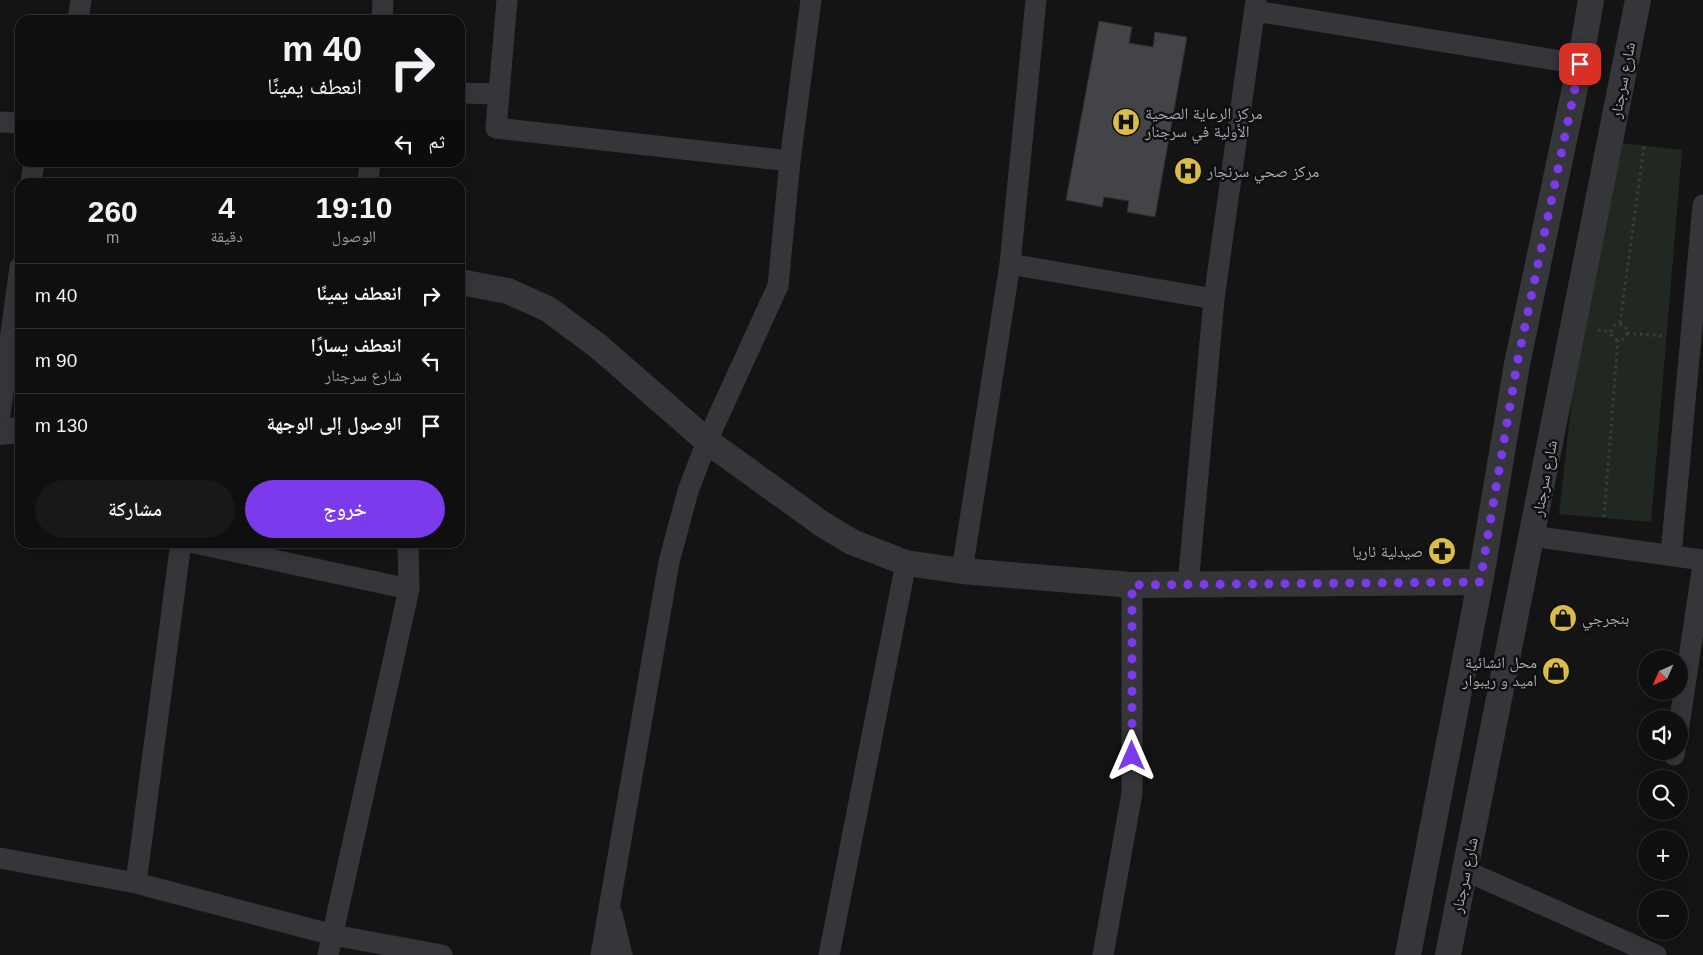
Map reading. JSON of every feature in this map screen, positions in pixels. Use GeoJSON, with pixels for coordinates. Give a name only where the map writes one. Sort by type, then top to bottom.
{"type":"FeatureCollection","features":[{"type":"Feature","properties":{"kind":"street"},"geometry":{"type":"LineString","coordinates":[[79,15],[81,0]]}},
{"type":"Feature","properties":{"kind":"street"},"geometry":{"type":"LineString","coordinates":[[382,15],[383,0]]}},
{"type":"Feature","properties":{"kind":"street"},"geometry":{"type":"LineString","coordinates":[[507,0],[496,128],[790,161]]}},
{"type":"Feature","properties":{"kind":"street"},"geometry":{"type":"LineString","coordinates":[[602,955],[669,562],[688,491],[707,441],[778,286],[790,161],[811,0]]}},
{"type":"Feature","properties":{"kind":"street"},"geometry":{"type":"LineString","coordinates":[[962,571],[1010,264],[1036,0]]}},
{"type":"Feature","properties":{"kind":"street"},"geometry":{"type":"LineString","coordinates":[[1408,955],[1480,582],[1517,364],[1580,64],[1591,0]]}},
{"type":"Feature","properties":{"kind":"street","name":"شارع سرجنار"},"geometry":{"type":"LineString","coordinates":[[1448,955],[1638,0]]}},
{"type":"Feature","properties":{"kind":"street"},"geometry":{"type":"LineString","coordinates":[[1188,586],[1214,299],[1255,6],[1580,64]]}},
{"type":"Feature","properties":{"kind":"street"},"geometry":{"type":"LineString","coordinates":[[465,93],[498,94]]}},
{"type":"Feature","properties":{"kind":"street"},"geometry":{"type":"LineString","coordinates":[[0,122],[15,123]]}},
{"type":"Feature","properties":{"kind":"street"},"geometry":{"type":"LineString","coordinates":[[1671,555],[1703,205]]}},
{"type":"Feature","properties":{"kind":"street"},"geometry":{"type":"LineString","coordinates":[[1010,264],[1214,299]]}},
{"type":"Feature","properties":{"kind":"street"},"geometry":{"type":"LineString","coordinates":[[465,283],[508,291],[548,309],[598,346],[707,441],[822,524],[852,542],[906,564],[962,571],[1132,585],[1480,582]]}},
{"type":"Feature","properties":{"kind":"street"},"geometry":{"type":"LineString","coordinates":[[0,414],[15,304]]}},
{"type":"Feature","properties":{"kind":"street"},"geometry":{"type":"LineString","coordinates":[[0,432],[15,430]]}},
{"type":"Feature","properties":{"kind":"street"},"geometry":{"type":"LineString","coordinates":[[1532,536],[1671,555],[1703,562],[1681,710]]}},
{"type":"Feature","properties":{"kind":"street"},"geometry":{"type":"LineString","coordinates":[[136,883],[180,548]]}},
{"type":"Feature","properties":{"kind":"street"},"geometry":{"type":"LineString","coordinates":[[218,548],[409,589]]}},
{"type":"Feature","properties":{"kind":"street"},"geometry":{"type":"LineString","coordinates":[[331,945],[409,589],[408,548]]}},
{"type":"Feature","properties":{"kind":"street"},"geometry":{"type":"LineString","coordinates":[[829,955],[906,564]]}},
{"type":"Feature","properties":{"kind":"street"},"geometry":{"type":"LineString","coordinates":[[1104,955],[1132,793],[1132,585]]}},
{"type":"Feature","properties":{"kind":"street"},"geometry":{"type":"LineString","coordinates":[[0,858],[136,883],[331,945],[442,955]]}},
{"type":"Feature","properties":{"kind":"street"},"geometry":{"type":"LineString","coordinates":[[1464,870],[1656,955]]}},
{"type":"Feature","properties":{"kind":"street"},"geometry":{"type":"LineString","coordinates":[[611,907],[622,955]]}},
{"type":"Feature","properties":{"kind":"path"},"geometry":{"type":"LineString","coordinates":[[1620,323],[1644,146]]}},
{"type":"Feature","properties":{"kind":"path"},"geometry":{"type":"LineString","coordinates":[[1620,323],[1625,326],[1627,333]]}},
{"type":"Feature","properties":{"kind":"path"},"geometry":{"type":"LineString","coordinates":[[1620,323],[1612,326],[1610,332],[1613,338],[1622,340],[1627,333]]}},
{"type":"Feature","properties":{"kind":"path"},"geometry":{"type":"LineString","coordinates":[[1627,333],[1692,338]]}},
{"type":"Feature","properties":{"kind":"path"},"geometry":{"type":"LineString","coordinates":[[1604,517],[1618,340]]}},
{"type":"Feature","properties":{"kind":"shaded area"},"geometry":{"type":"Polygon","coordinates":[[[1612,142],[1682,150],[1651,522],[1559,514],[1580,328],[1612,142]]]}},
{"type":"Feature","properties":{"kind":"building","name":"مركز الرعاية الصحية الأولية في سرجنار"},"geometry":{"type":"Polygon","coordinates":[[[1099,21],[1132,27],[1129,43],[1153,47],[1155,32],[1187,37],[1155,217],[1127,212],[1129,201],[1104,197],[1102,207],[1066,200],[1099,21]]]}},
{"type":"Feature","properties":{"kind":"place","name":"مركز الرعاية الصحية الأولية في سرجنار"},"geometry":{"type":"Point","coordinates":[1126,122]}},
{"type":"Feature","properties":{"kind":"place","name":"مركز صحي سرنجار"},"geometry":{"type":"Point","coordinates":[1188,171]}},
{"type":"Feature","properties":{"kind":"place","name":"صيدلية ئاريا"},"geometry":{"type":"Point","coordinates":[1442,551]}},
{"type":"Feature","properties":{"kind":"place","name":"بنجرجي"},"geometry":{"type":"Point","coordinates":[1563,618]}},
{"type":"Feature","properties":{"kind":"place","name":"محل انشائية امید و ریبوار"},"geometry":{"type":"Point","coordinates":[1556,671]}},
{"type":"Feature","properties":{"kind":"route"},"geometry":{"type":"LineString","coordinates":[[1132,756],[1132,585],[1480,582],[1517,364],[1580,64]]}}]}
